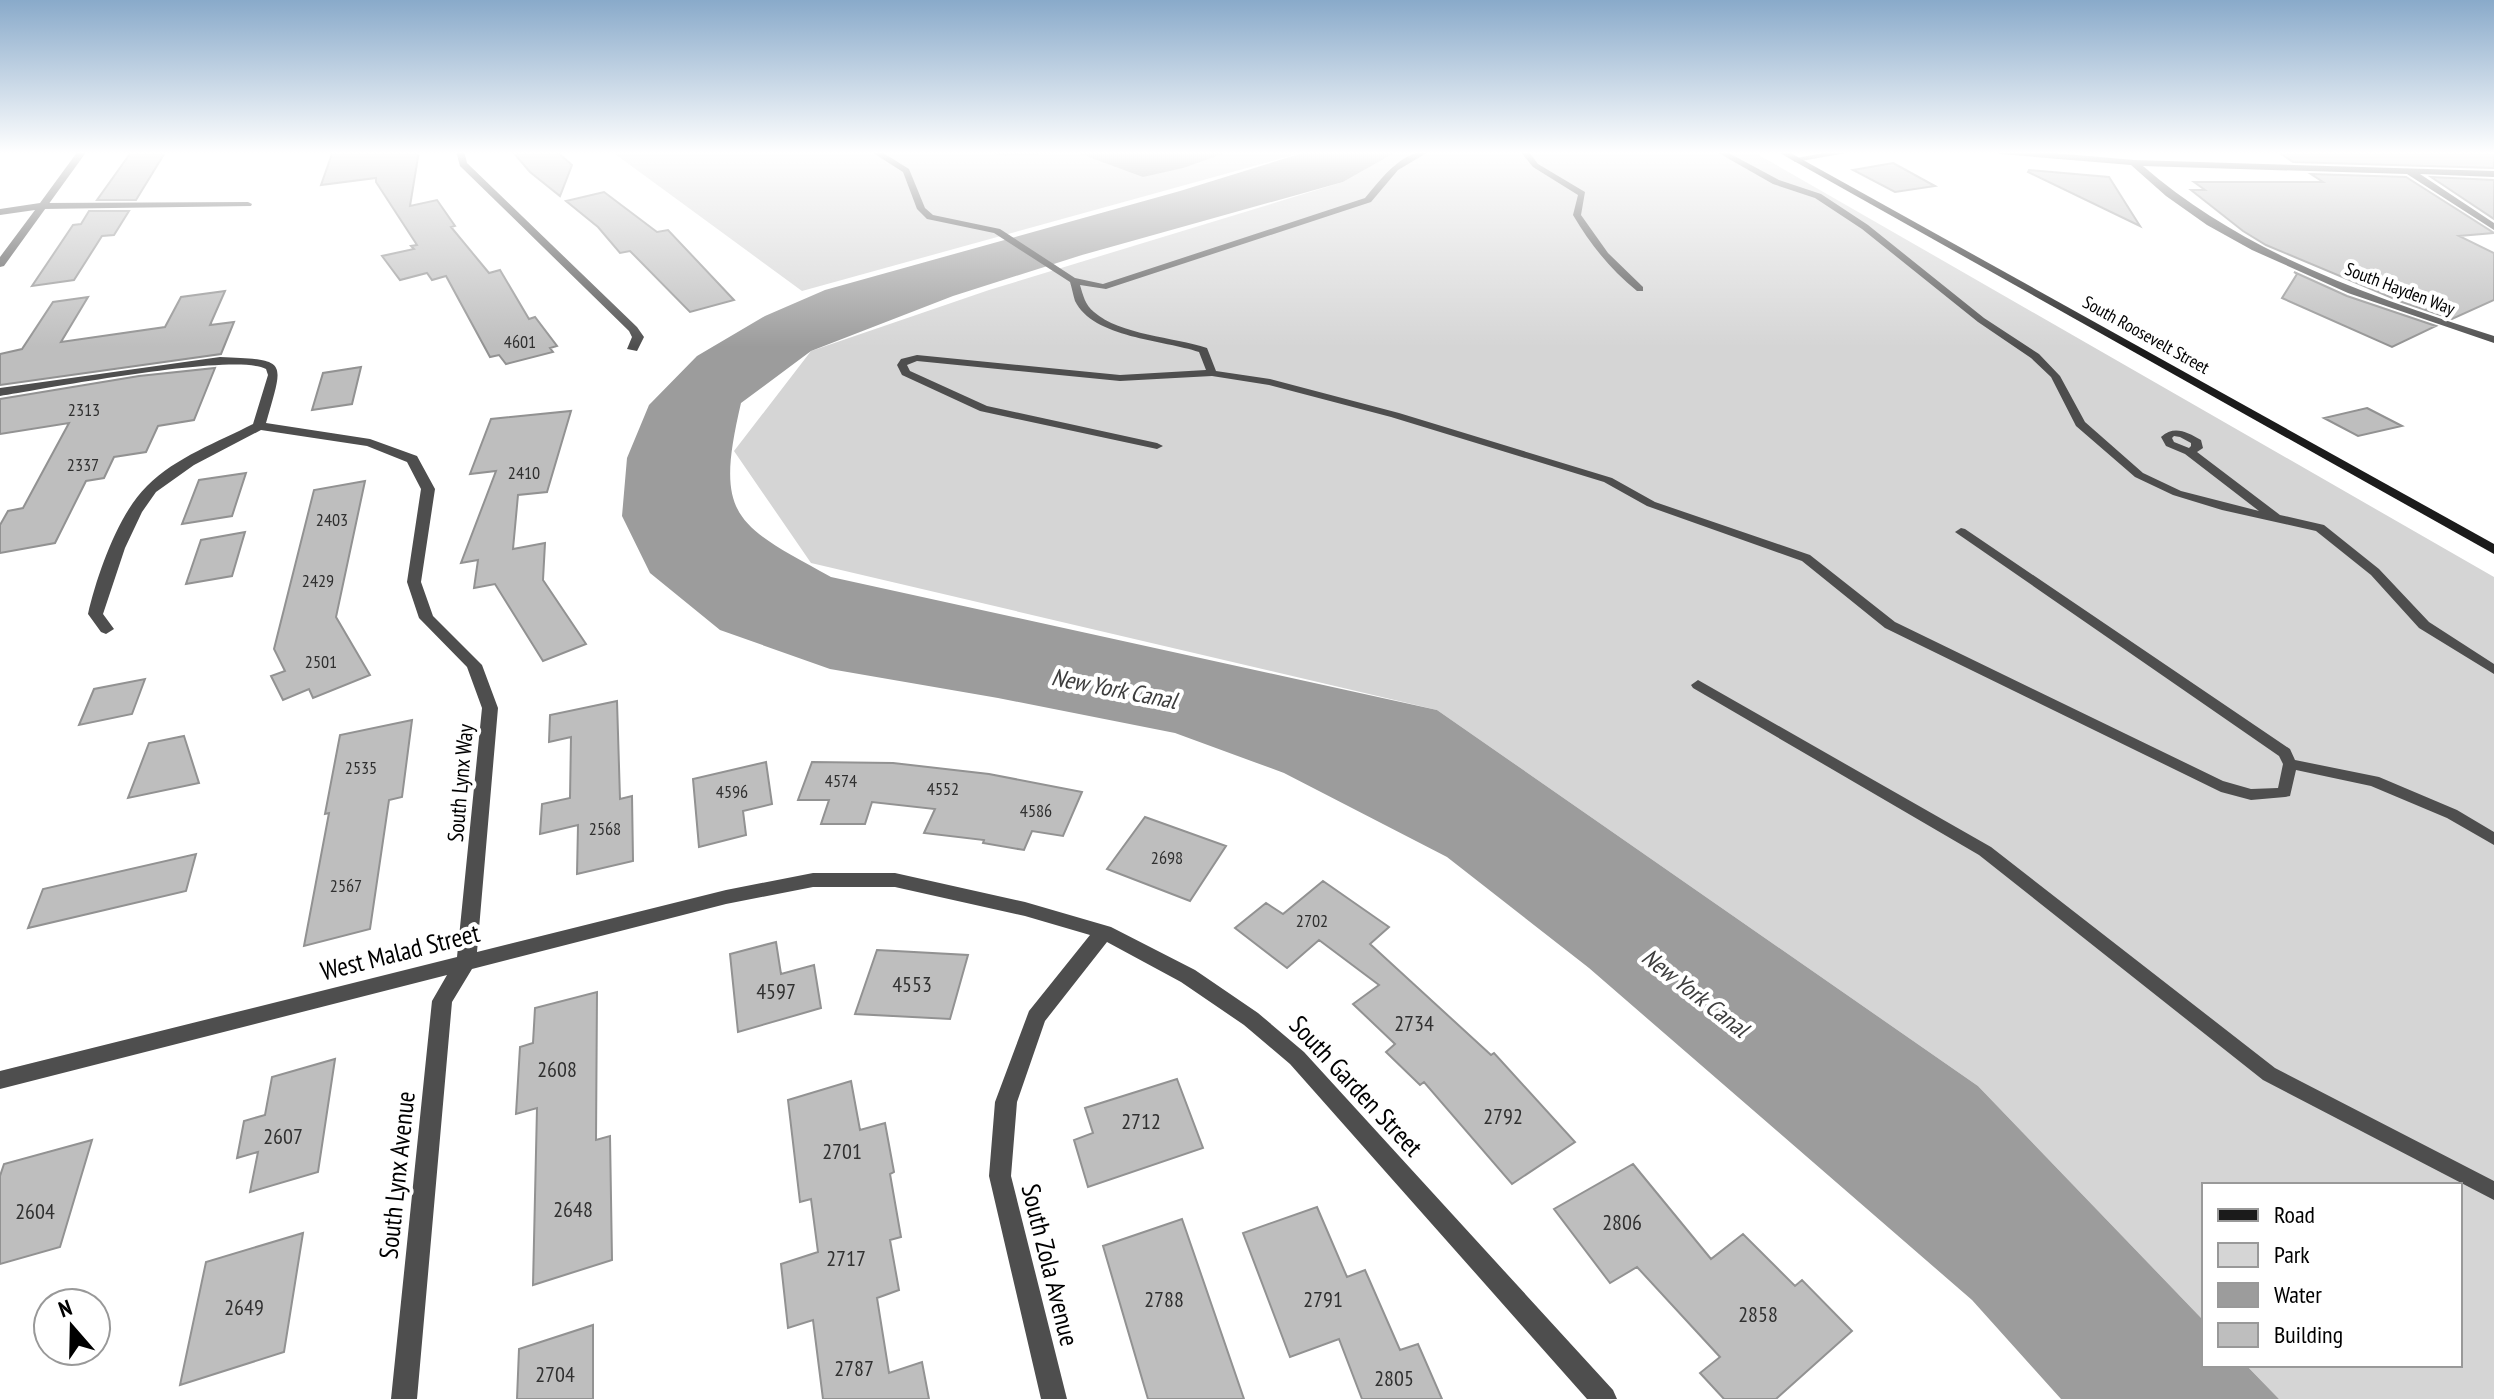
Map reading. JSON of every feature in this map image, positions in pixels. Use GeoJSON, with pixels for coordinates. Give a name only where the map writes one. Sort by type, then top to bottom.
{"type":"FeatureCollection","features":[{"type":"Feature","properties":{"kind":"street"},"geometry":{"type":"LineString","coordinates":[[0,264],[35,216]]}},
{"type":"Feature","properties":{"kind":"street"},"geometry":{"type":"LineString","coordinates":[[517,216],[633,329],[638,337],[633,349]]}},
{"type":"Feature","properties":{"kind":"street","name":"South Roosevelt Street"},"geometry":{"type":"LineString","coordinates":[[1897,216],[2494,550]]}},
{"type":"Feature","properties":{"kind":"street","name":"South Hayden Way"},"geometry":{"type":"LineString","coordinates":[[2203,216],[2289,262],[2367,296],[2494,340]]}},
{"type":"Feature","properties":{"kind":"street"},"geometry":{"type":"LineString","coordinates":[[0,392],[243,359],[271,367],[274,375],[259,426],[174,472],[149,491],[99,592],[95,614],[106,629]]}},
{"type":"Feature","properties":{"kind":"street","name":"South Lynx Way"},"geometry":{"type":"LineString","coordinates":[[259,426],[370,443],[412,459],[428,489],[414,582],[426,618],[474,665],[490,708],[466,962]]}},
{"type":"Feature","properties":{"kind":"street","name":"West Malad Street"},"geometry":{"type":"LineString","coordinates":[[0,1080],[726,897],[813,880]]}},
{"type":"Feature","properties":{"kind":"street","name":"South Garden Street"},"geometry":{"type":"LineString","coordinates":[[813,880],[895,880],[1025,909],[1104,932],[1188,976],[1251,1019],[1297,1058],[1604,1399]]}},
{"type":"Feature","properties":{"kind":"street","name":"South Zola Avenue"},"geometry":{"type":"LineString","coordinates":[[1054,1399],[1000,1176],[1006,1102],[1036,1017],[1104,932]]}},
{"type":"Feature","properties":{"kind":"street","name":"South Lynx Avenue"},"geometry":{"type":"LineString","coordinates":[[404,1399],[442,1001],[466,962]]}},
{"type":"Feature","properties":{"kind":"lane"},"geometry":{"type":"LineString","coordinates":[[934,216],[1004,235],[1075,282],[1103,287],[1323,216]]}},
{"type":"Feature","properties":{"kind":"lane"},"geometry":{"type":"LineString","coordinates":[[1578,216],[1614,267],[1640,289]]}},
{"type":"Feature","properties":{"kind":"lane"},"geometry":{"type":"LineString","coordinates":[[1849,216],[1981,320],[2035,356],[2055,376],[2080,424],[2139,475],[2177,493],[2320,528],[2375,572],[2424,625],[2494,670]]}},
{"type":"Feature","properties":{"kind":"lane"},"geometry":{"type":"LineString","coordinates":[[1075,282],[1076,293],[1091,316],[1117,329],[1203,350],[1212,373]]}},
{"type":"Feature","properties":{"kind":"lane"},"geometry":{"type":"LineString","coordinates":[[1157,446],[984,409],[906,373],[902,365],[917,358],[1120,378],[1212,373],[1270,382],[1395,415],[1608,480],[1651,504],[1806,558],[1890,625],[2218,785],[2244,795],[2264,796],[2285,792],[2290,764],[2285,753],[1961,532]]}},
{"type":"Feature","properties":{"kind":"lane"},"geometry":{"type":"LineString","coordinates":[[2189,452],[2278,519]]}},
{"type":"Feature","properties":{"kind":"lane"},"geometry":{"type":"LineString","coordinates":[[1698,685],[1985,851],[2269,1074],[2494,1191]]}},
{"type":"Feature","properties":{"kind":"lane"},"geometry":{"type":"LineString","coordinates":[[2290,764],[2374,781],[2452,814],[2493,840]]}},
{"type":"Feature","properties":{"kind":"green space"},"geometry":{"type":"Polygon","coordinates":[[[700,216],[1072,216],[802,291],[700,216]]]}},
{"type":"Feature","properties":{"kind":"green space"},"geometry":{"type":"Polygon","coordinates":[[[1231,216],[1866,216],[2494,577],[2494,1399],[2279,1399],[2248,1367],[2462,1367],[2462,1183],[2202,1183],[2202,1319],[1978,1086],[1437,710],[811,563],[734,451],[811,351],[989,290],[1231,216]]]}},
{"type":"Feature","properties":{"kind":"water","name":"New York Canal"},"geometry":{"type":"Polygon","coordinates":[[[1089,216],[1220,216],[1082,255],[953,296],[811,351],[741,403],[730,471],[732,495],[740,513],[753,529],[773,544],[831,577],[1437,710],[1978,1086],[2202,1319],[2202,1367],[2248,1367],[2279,1399],[2061,1399],[1972,1300],[1589,968],[1447,857],[1284,773],[1175,733],[830,669],[720,630],[650,573],[622,516],[627,458],[649,405],[697,356],[765,316],[825,290],[1089,216]]]}},
{"type":"Feature","properties":{"kind":"building"},"geometry":{"type":"Polygon","coordinates":[[[86,216],[126,216],[114,235],[102,236],[74,280],[32,286],[73,225],[81,224],[86,216]]]}},
{"type":"Feature","properties":{"kind":"building"},"geometry":{"type":"Polygon","coordinates":[[[398,216],[448,216],[455,226],[451,227],[489,273],[500,270],[529,319],[535,317],[557,346],[550,348],[553,352],[506,364],[499,355],[490,357],[446,276],[432,280],[427,273],[400,280],[382,256],[414,249],[411,246],[417,245],[398,216]]]}},
{"type":"Feature","properties":{"kind":"building"},"geometry":{"type":"Polygon","coordinates":[[[585,216],[636,216],[657,232],[668,230],[734,300],[690,312],[630,251],[620,253],[585,216]]]}},
{"type":"Feature","properties":{"kind":"building"},"geometry":{"type":"Polygon","coordinates":[[[2120,216],[2134,216],[2140,226],[2120,216]]]}},
{"type":"Feature","properties":{"kind":"building"},"geometry":{"type":"Polygon","coordinates":[[[2224,216],[2468,216],[2494,233],[2459,236],[2494,253],[2494,300],[2452,319],[2402,302],[2266,245],[2224,216]]]}},
{"type":"Feature","properties":{"kind":"building"},"geometry":{"type":"Polygon","coordinates":[[[2294,272],[2347,296],[2436,326],[2392,347],[2282,298],[2297,274],[2294,272]]]}},
{"type":"Feature","properties":{"kind":"building"},"geometry":{"type":"Polygon","coordinates":[[[225,291],[210,325],[234,322],[221,354],[0,385],[0,354],[22,349],[53,302],[88,297],[61,342],[165,327],[181,297],[225,291]]]}},
{"type":"Feature","properties":{"kind":"building"},"geometry":{"type":"Polygon","coordinates":[[[361,367],[352,404],[312,410],[323,373],[361,367]]]}},
{"type":"Feature","properties":{"kind":"building"},"geometry":{"type":"Polygon","coordinates":[[[215,368],[194,420],[158,426],[146,452],[114,457],[104,478],[86,481],[55,543],[0,553],[0,525],[8,511],[23,508],[69,423],[0,434],[0,399],[139,376],[215,368]]]}},
{"type":"Feature","properties":{"kind":"building"},"geometry":{"type":"Polygon","coordinates":[[[2367,408],[2402,426],[2358,436],[2324,418],[2367,408]]]}},
{"type":"Feature","properties":{"kind":"building"},"geometry":{"type":"Polygon","coordinates":[[[571,411],[547,492],[518,495],[513,549],[545,543],[543,580],[586,644],[543,661],[495,584],[474,588],[478,560],[461,563],[496,471],[470,474],[491,419],[571,411]]]}},
{"type":"Feature","properties":{"kind":"building"},"geometry":{"type":"Polygon","coordinates":[[[246,473],[232,516],[182,524],[199,480],[246,473]]]}},
{"type":"Feature","properties":{"kind":"building"},"geometry":{"type":"Polygon","coordinates":[[[365,481],[336,617],[370,675],[313,698],[309,689],[283,700],[271,676],[285,671],[274,649],[314,490],[365,481]]]}},
{"type":"Feature","properties":{"kind":"building"},"geometry":{"type":"Polygon","coordinates":[[[245,532],[232,576],[186,584],[201,540],[245,532]]]}},
{"type":"Feature","properties":{"kind":"building"},"geometry":{"type":"Polygon","coordinates":[[[145,679],[132,714],[79,725],[94,689],[145,679]]]}},
{"type":"Feature","properties":{"kind":"building"},"geometry":{"type":"Polygon","coordinates":[[[617,701],[620,799],[632,796],[633,861],[577,874],[578,825],[540,834],[542,804],[570,798],[571,737],[549,742],[550,715],[617,701]]]}},
{"type":"Feature","properties":{"kind":"building"},"geometry":{"type":"Polygon","coordinates":[[[412,720],[402,797],[389,800],[370,929],[304,946],[340,735],[412,720]]]}},
{"type":"Feature","properties":{"kind":"building"},"geometry":{"type":"Polygon","coordinates":[[[184,736],[199,783],[128,798],[149,743],[184,736]]]}},
{"type":"Feature","properties":{"kind":"building"},"geometry":{"type":"Polygon","coordinates":[[[766,762],[772,804],[743,811],[746,835],[699,847],[693,779],[766,762]]]}},
{"type":"Feature","properties":{"kind":"building"},"geometry":{"type":"Polygon","coordinates":[[[812,762],[893,763],[989,774],[1082,792],[1063,836],[1032,831],[1024,850],[983,843],[984,840],[924,833],[935,809],[872,802],[865,824],[821,824],[829,800],[798,800],[812,762]]]}},
{"type":"Feature","properties":{"kind":"building"},"geometry":{"type":"Polygon","coordinates":[[[1145,817],[1226,846],[1190,901],[1107,869],[1145,817]]]}},
{"type":"Feature","properties":{"kind":"building"},"geometry":{"type":"Polygon","coordinates":[[[196,854],[186,891],[28,928],[43,889],[196,854]]]}},
{"type":"Feature","properties":{"kind":"building"},"geometry":{"type":"Polygon","coordinates":[[[1323,881],[1389,927],[1370,944],[1491,1055],[1494,1053],[1575,1142],[1512,1184],[1424,1082],[1420,1085],[1386,1052],[1395,1044],[1353,1004],[1379,985],[1319,940],[1287,968],[1235,928],[1266,903],[1283,914],[1323,881]]]}},
{"type":"Feature","properties":{"kind":"building"},"geometry":{"type":"Polygon","coordinates":[[[776,942],[781,974],[814,965],[821,1008],[738,1032],[730,954],[776,942]]]}},
{"type":"Feature","properties":{"kind":"building"},"geometry":{"type":"Polygon","coordinates":[[[877,950],[968,955],[950,1019],[855,1014],[877,950]]]}},
{"type":"Feature","properties":{"kind":"building"},"geometry":{"type":"Polygon","coordinates":[[[597,992],[596,1140],[610,1136],[612,1260],[533,1285],[537,1108],[516,1114],[520,1047],[533,1043],[535,1008],[597,992]]]}},
{"type":"Feature","properties":{"kind":"building"},"geometry":{"type":"Polygon","coordinates":[[[335,1059],[318,1172],[250,1192],[258,1152],[237,1158],[244,1121],[265,1115],[272,1077],[335,1059]]]}},
{"type":"Feature","properties":{"kind":"building"},"geometry":{"type":"Polygon","coordinates":[[[1177,1079],[1203,1148],[1088,1187],[1074,1140],[1093,1133],[1085,1108],[1177,1079]]]}},
{"type":"Feature","properties":{"kind":"building"},"geometry":{"type":"Polygon","coordinates":[[[851,1081],[860,1130],[885,1123],[894,1172],[890,1174],[901,1237],[890,1240],[899,1290],[877,1298],[889,1373],[922,1362],[929,1399],[823,1399],[813,1320],[788,1328],[781,1264],[818,1252],[811,1199],[800,1202],[788,1100],[851,1081]]]}},
{"type":"Feature","properties":{"kind":"building"},"geometry":{"type":"Polygon","coordinates":[[[92,1140],[60,1247],[0,1264],[0,1176],[4,1164],[92,1140]]]}},
{"type":"Feature","properties":{"kind":"building"},"geometry":{"type":"Polygon","coordinates":[[[1633,1164],[1711,1259],[1743,1234],[1795,1286],[1802,1280],[1852,1331],[1776,1399],[1724,1399],[1700,1373],[1720,1357],[1637,1267],[1610,1283],[1554,1209],[1633,1164]]]}},
{"type":"Feature","properties":{"kind":"building"},"geometry":{"type":"Polygon","coordinates":[[[1317,1207],[1347,1277],[1365,1270],[1400,1350],[1418,1344],[1442,1399],[1362,1399],[1339,1339],[1290,1357],[1243,1233],[1317,1207]]]}},
{"type":"Feature","properties":{"kind":"building"},"geometry":{"type":"Polygon","coordinates":[[[1182,1219],[1244,1399],[1148,1399],[1103,1246],[1182,1219]]]}},
{"type":"Feature","properties":{"kind":"building"},"geometry":{"type":"Polygon","coordinates":[[[303,1233],[284,1352],[180,1385],[206,1262],[303,1233]]]}},
{"type":"Feature","properties":{"kind":"building"},"geometry":{"type":"Polygon","coordinates":[[[593,1325],[593,1399],[517,1399],[519,1349],[593,1325]]]}}]}
